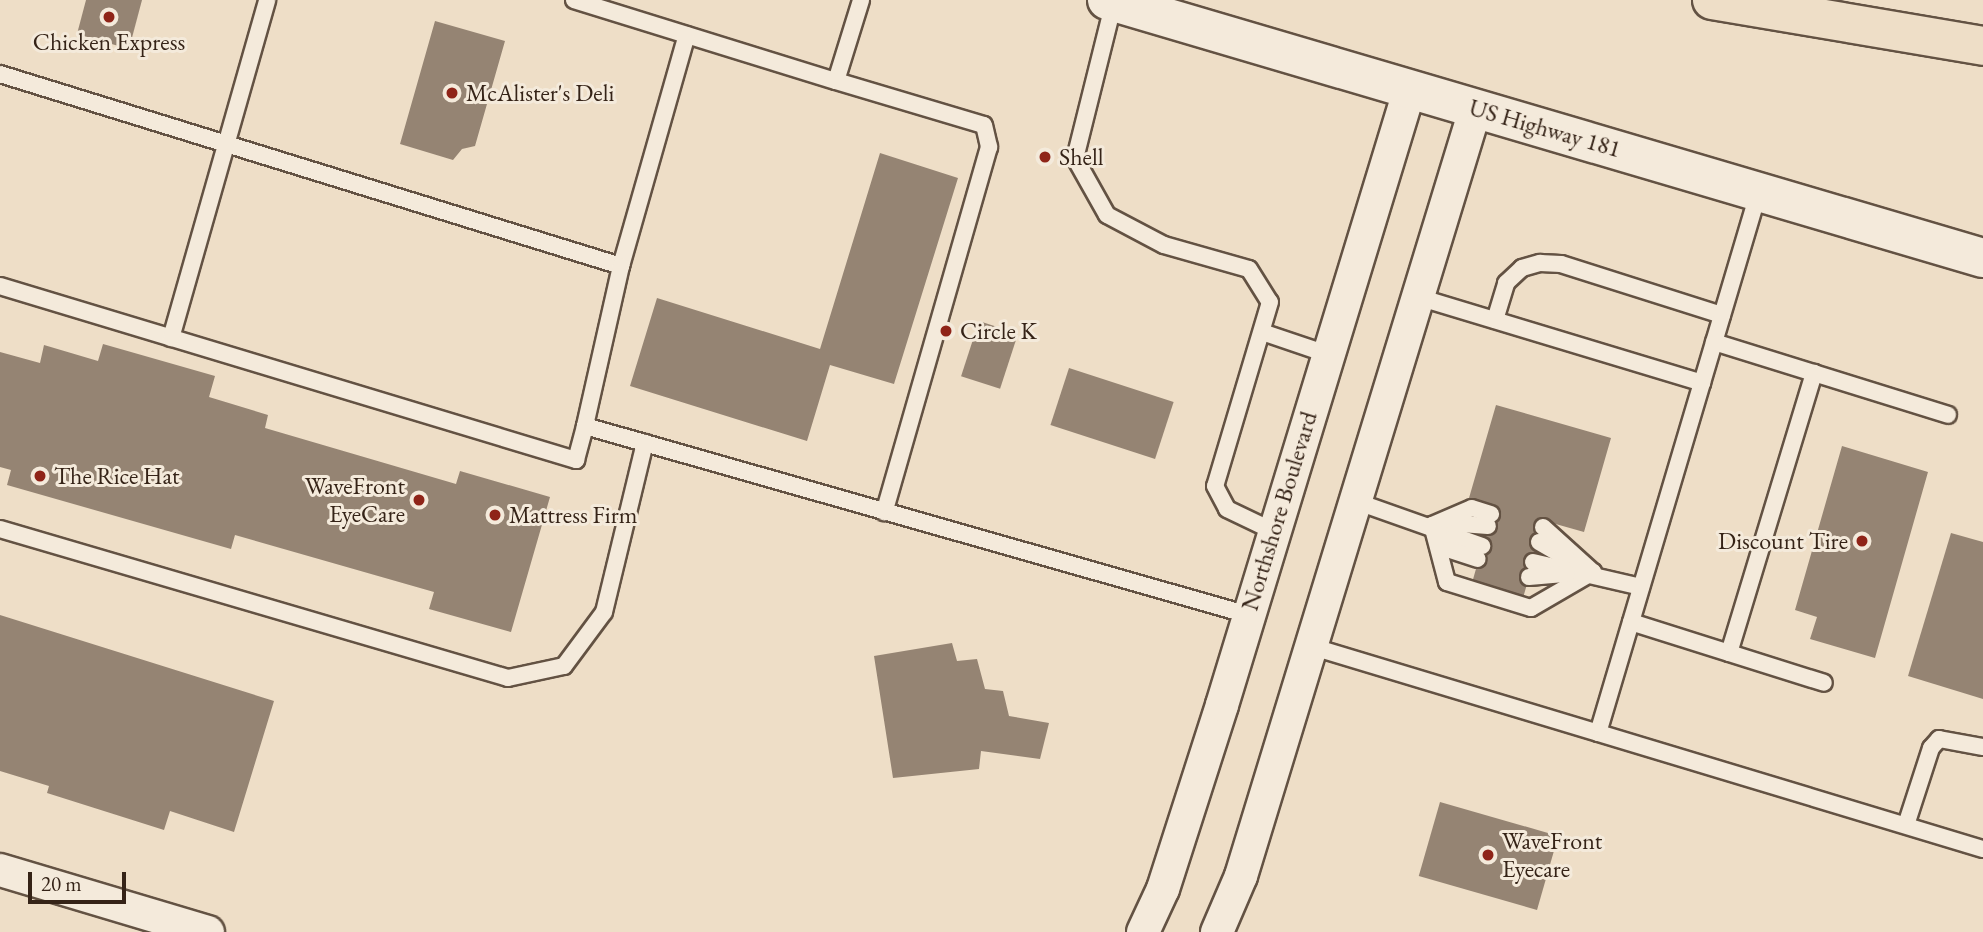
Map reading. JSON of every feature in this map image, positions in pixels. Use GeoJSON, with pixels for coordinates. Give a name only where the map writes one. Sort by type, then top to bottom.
{"type":"FeatureCollection","features":[{"type":"Feature","properties":{"kind":"highway"},"geometry":{"type":"LineString","coordinates":[[1712,0],[1983,46]]}},
{"type":"Feature","properties":{"kind":"main road","name":"US Highway 181"},"geometry":{"type":"LineString","coordinates":[[1110,1],[1983,258]]}},
{"type":"Feature","properties":{"kind":"street","name":"Northshore Boulevard"},"geometry":{"type":"LineString","coordinates":[[1143,932],[1163,889],[1410,88]]}},
{"type":"Feature","properties":{"kind":"street"},"geometry":{"type":"LineString","coordinates":[[1217,932],[1241,876],[1476,107]]}},
{"type":"Feature","properties":{"kind":"street"},"geometry":{"type":"LineString","coordinates":[[0,870],[208,932]]}},
{"type":"Feature","properties":{"kind":"lane"},"geometry":{"type":"LineString","coordinates":[[171,338],[267,0]]}},
{"type":"Feature","properties":{"kind":"lane"},"geometry":{"type":"LineString","coordinates":[[573,0],[985,125],[989,147],[884,512]]}},
{"type":"Feature","properties":{"kind":"lane"},"geometry":{"type":"LineString","coordinates":[[836,81],[861,0]]}},
{"type":"Feature","properties":{"kind":"lane"},"geometry":{"type":"LineString","coordinates":[[1110,1],[1075,158],[1107,215],[1164,245],[1249,269],[1270,302],[1215,486],[1227,509],[1273,531]]}},
{"type":"Feature","properties":{"kind":"lane"},"geometry":{"type":"LineString","coordinates":[[0,286],[576,460],[621,265],[687,35]]}},
{"type":"Feature","properties":{"kind":"lane"},"geometry":{"type":"LineString","coordinates":[[0,74],[621,265]]}},
{"type":"Feature","properties":{"kind":"lane"},"geometry":{"type":"LineString","coordinates":[[1598,733],[1759,191]]}},
{"type":"Feature","properties":{"kind":"lane"},"geometry":{"type":"LineString","coordinates":[[1495,320],[1506,283],[1522,268],[1540,263],[1561,264],[1722,315]]}},
{"type":"Feature","properties":{"kind":"lane"},"geometry":{"type":"LineString","coordinates":[[1418,297],[1702,383]]}},
{"type":"Feature","properties":{"kind":"lane"},"geometry":{"type":"LineString","coordinates":[[1262,332],[1327,354]]}},
{"type":"Feature","properties":{"kind":"lane"},"geometry":{"type":"LineString","coordinates":[[1714,342],[1948,415]]}},
{"type":"Feature","properties":{"kind":"lane"},"geometry":{"type":"LineString","coordinates":[[1729,653],[1814,373]]}},
{"type":"Feature","properties":{"kind":"lane"},"geometry":{"type":"LineString","coordinates":[[585,426],[1249,615]]}},
{"type":"Feature","properties":{"kind":"lane"},"geometry":{"type":"LineString","coordinates":[[0,529],[508,678],[564,666],[604,612],[645,443]]}},
{"type":"Feature","properties":{"kind":"lane"},"geometry":{"type":"LineString","coordinates":[[1355,501],[1432,525],[1490,520]]}},
{"type":"Feature","properties":{"kind":"lane"},"geometry":{"type":"LineString","coordinates":[[1432,525],[1450,550],[1480,552]]}},
{"type":"Feature","properties":{"kind":"lane"},"geometry":{"type":"LineString","coordinates":[[1432,525],[1447,582],[1531,608],[1593,572]]}},
{"type":"Feature","properties":{"kind":"lane"},"geometry":{"type":"LineString","coordinates":[[1541,535],[1593,572]]}},
{"type":"Feature","properties":{"kind":"lane"},"geometry":{"type":"LineString","coordinates":[[1531,570],[1593,572],[1641,587]]}},
{"type":"Feature","properties":{"kind":"lane"},"geometry":{"type":"LineString","coordinates":[[1631,622],[1824,683]]}},
{"type":"Feature","properties":{"kind":"lane"},"geometry":{"type":"LineString","coordinates":[[1310,646],[1983,849]]}},
{"type":"Feature","properties":{"kind":"lane"},"geometry":{"type":"LineString","coordinates":[[1906,825],[1931,748],[1939,739],[1983,747]]}},
{"type":"Feature","properties":{"kind":"building","name":"Chicken Express"},"geometry":{"type":"Polygon","coordinates":[[[86,0],[142,0],[129,49],[77,34],[86,0]]]}},
{"type":"Feature","properties":{"kind":"building","name":"McAlister's Deli"},"geometry":{"type":"Polygon","coordinates":[[[435,21],[505,41],[475,146],[462,149],[453,160],[400,144],[435,21]]]}},
{"type":"Feature","properties":{"kind":"building"},"geometry":{"type":"Polygon","coordinates":[[[880,153],[958,178],[894,384],[830,365],[807,441],[630,386],[657,298],[820,349],[880,153]]]}},
{"type":"Feature","properties":{"kind":"building"},"geometry":{"type":"Polygon","coordinates":[[[979,321],[1018,334],[1000,389],[961,376],[979,321]]]}},
{"type":"Feature","properties":{"kind":"building"},"geometry":{"type":"Polygon","coordinates":[[[103,344],[215,376],[209,397],[268,415],[265,428],[456,484],[460,471],[550,497],[511,632],[429,609],[434,592],[235,535],[231,549],[7,485],[11,470],[0,467],[0,352],[40,363],[44,345],[98,361],[103,344]]]}},
{"type":"Feature","properties":{"kind":"building"},"geometry":{"type":"Polygon","coordinates":[[[1069,368],[1174,402],[1155,459],[1050,425],[1069,368]]]}},
{"type":"Feature","properties":{"kind":"building"},"geometry":{"type":"Polygon","coordinates":[[[1496,405],[1611,438],[1584,532],[1545,521],[1523,598],[1472,583],[1494,505],[1469,498],[1496,405]]]}},
{"type":"Feature","properties":{"kind":"building","name":"Discount Tire"},"geometry":{"type":"Polygon","coordinates":[[[1842,446],[1928,472],[1875,658],[1810,639],[1817,617],[1795,610],[1842,446]]]}},
{"type":"Feature","properties":{"kind":"building"},"geometry":{"type":"Polygon","coordinates":[[[1951,533],[1983,542],[1983,699],[1908,676],[1951,533]]]}},
{"type":"Feature","properties":{"kind":"building"},"geometry":{"type":"Polygon","coordinates":[[[0,615],[274,701],[234,832],[170,811],[164,830],[47,793],[49,786],[0,771],[0,615]]]}},
{"type":"Feature","properties":{"kind":"building"},"geometry":{"type":"Polygon","coordinates":[[[952,643],[957,661],[977,659],[985,689],[1003,691],[1009,716],[1049,723],[1040,759],[981,751],[979,769],[893,778],[874,656],[952,643]]]}},
{"type":"Feature","properties":{"kind":"building","name":"WaveFront Eyecare"},"geometry":{"type":"Polygon","coordinates":[[[1440,802],[1558,836],[1537,910],[1419,876],[1440,802]]]}},
{"type":"Feature","properties":{"kind":"place","name":"Chicken Express"},"geometry":{"type":"Point","coordinates":[109,17]}},
{"type":"Feature","properties":{"kind":"place","name":"McAlister's Deli"},"geometry":{"type":"Point","coordinates":[452,93]}},
{"type":"Feature","properties":{"kind":"place","name":"Shell"},"geometry":{"type":"Point","coordinates":[1045,157]}},
{"type":"Feature","properties":{"kind":"place","name":"Circle K"},"geometry":{"type":"Point","coordinates":[946,331]}},
{"type":"Feature","properties":{"kind":"place","name":"The Rice Hat"},"geometry":{"type":"Point","coordinates":[40,476]}},
{"type":"Feature","properties":{"kind":"place","name":"WaveFront EyeCare"},"geometry":{"type":"Point","coordinates":[419,500]}},
{"type":"Feature","properties":{"kind":"place","name":"Mattress Firm"},"geometry":{"type":"Point","coordinates":[495,515]}},
{"type":"Feature","properties":{"kind":"place","name":"Discount Tire"},"geometry":{"type":"Point","coordinates":[1862,541]}},
{"type":"Feature","properties":{"kind":"place","name":"WaveFront Eyecare"},"geometry":{"type":"Point","coordinates":[1488,855]}}]}
